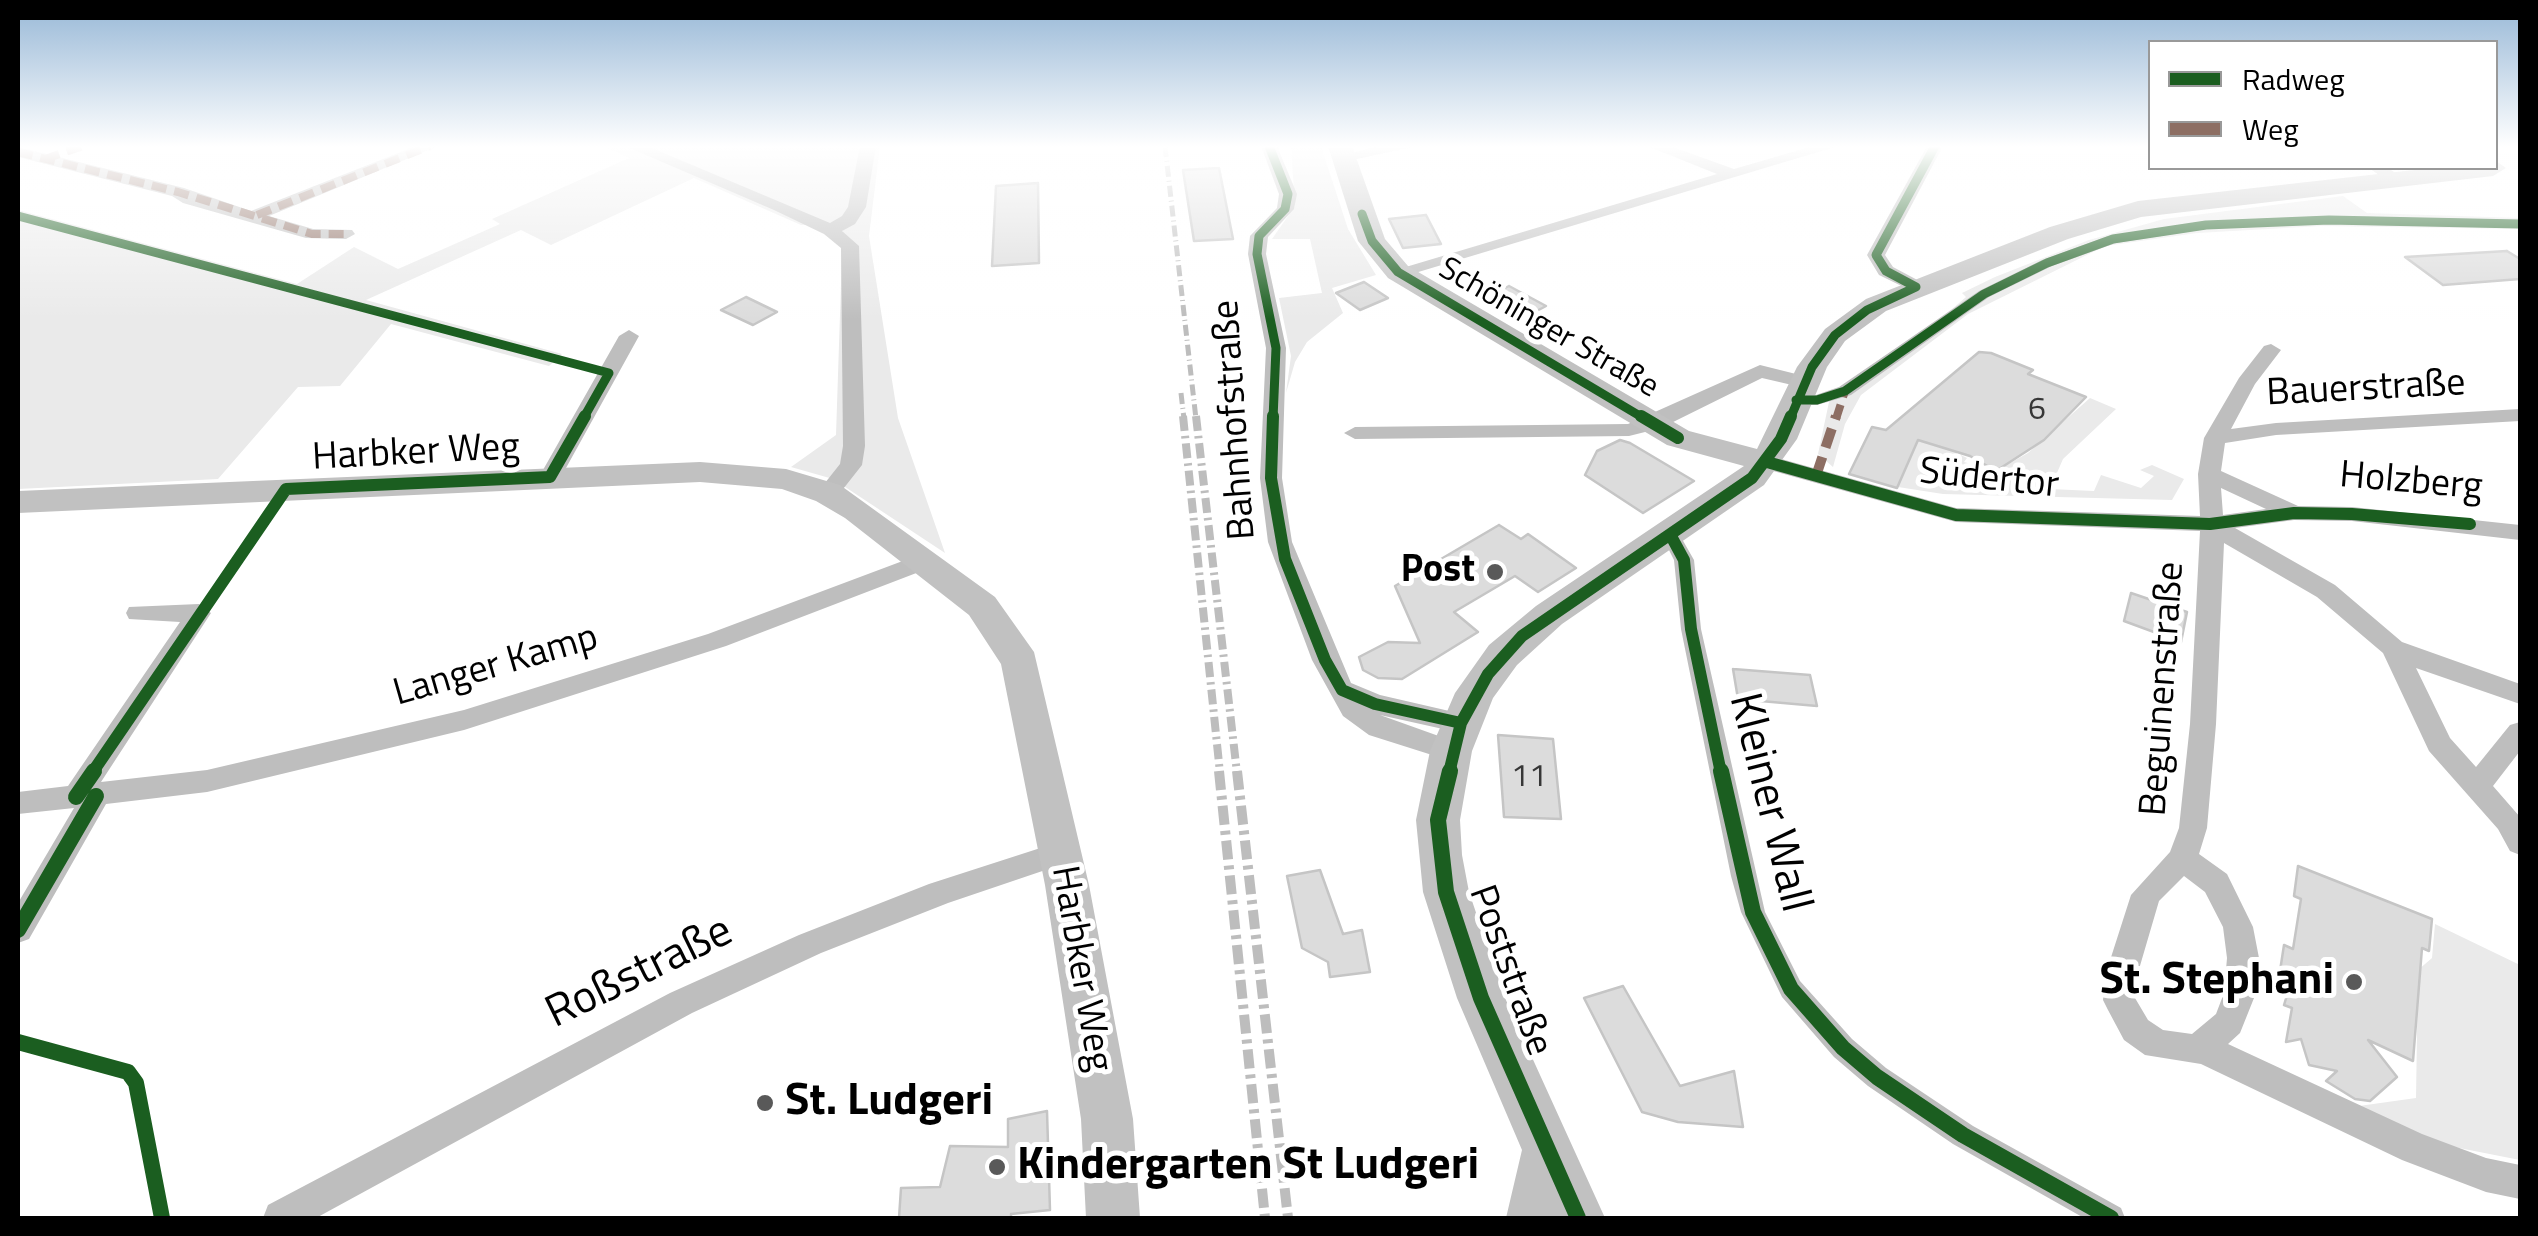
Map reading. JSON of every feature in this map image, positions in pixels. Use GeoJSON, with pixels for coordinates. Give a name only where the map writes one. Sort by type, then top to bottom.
{"type":"FeatureCollection","features":[{"type":"Feature","properties":{"kind":"main road","name":"Schöninger Straße"},"geometry":{"type":"LineString","coordinates":[[1359,204],[1372,241],[1398,272],[1671,424],[1767,462]]}},
{"type":"Feature","properties":{"kind":"main road"},"geometry":{"type":"LineString","coordinates":[[1767,462],[1800,391],[1847,323],[1916,287],[2104,216],[2164,204]]}},
{"type":"Feature","properties":{"kind":"main road"},"geometry":{"type":"LineString","coordinates":[[1671,424],[1714,469],[1718,490],[1711,510]]}},
{"type":"Feature","properties":{"kind":"main road","name":"Poststraße"},"geometry":{"type":"LineString","coordinates":[[1578,1218],[1481,998],[1446,892],[1438,820],[1456,737],[1488,674],[1522,636],[1711,510],[1767,462]]}},
{"type":"Feature","properties":{"kind":"main road","name":"Harbker Weg"},"geometry":{"type":"LineString","coordinates":[[18,502],[700,472],[786,479],[828,493],[982,606],[1020,662],[1060,854],[1106,1119],[1113,1218]]}},
{"type":"Feature","properties":{"kind":"main road"},"geometry":{"type":"LineString","coordinates":[[1533,1218],[1548,1149]]}},
{"type":"Feature","properties":{"kind":"street"},"geometry":{"type":"LineString","coordinates":[[214,204],[312,234],[346,234]]}},
{"type":"Feature","properties":{"kind":"street"},"geometry":{"type":"LineString","coordinates":[[257,215],[285,204]]}},
{"type":"Feature","properties":{"kind":"street"},"geometry":{"type":"LineString","coordinates":[[768,204],[830,230],[846,240],[851,254],[854,446],[851,465],[828,493]]}},
{"type":"Feature","properties":{"kind":"street"},"geometry":{"type":"LineString","coordinates":[[830,230],[849,220],[858,204]]}},
{"type":"Feature","properties":{"kind":"street","name":"Bahnhofstraße"},"geometry":{"type":"LineString","coordinates":[[1285,204],[1257,244],[1277,366],[1271,478],[1285,559],[1325,660],[1352,709],[1379,728],[1456,737]]}},
{"type":"Feature","properties":{"kind":"street"},"geometry":{"type":"LineString","coordinates":[[1398,272],[1632,204]]}},
{"type":"Feature","properties":{"kind":"street"},"geometry":{"type":"LineString","coordinates":[[1904,204],[1876,255],[1886,271],[1916,287]]}},
{"type":"Feature","properties":{"kind":"street"},"geometry":{"type":"LineString","coordinates":[[1355,433],[1629,430],[1671,424],[1760,371],[1817,400],[1845,391],[1984,294],[2047,263],[2114,239],[2206,225],[2329,220],[2520,224]]}},
{"type":"Feature","properties":{"kind":"street","name":"Harbker Weg"},"geometry":{"type":"LineString","coordinates":[[550,478],[629,336]]}},
{"type":"Feature","properties":{"kind":"street","name":"Beguinenstraße"},"geometry":{"type":"LineString","coordinates":[[2183,858],[2193,828],[2203,724],[2212,598],[2209,474],[2215,438],[2246,382],[2271,350]]}},
{"type":"Feature","properties":{"kind":"street","name":"Bauerstraße"},"geometry":{"type":"LineString","coordinates":[[2215,438],[2276,429],[2520,415]]}},
{"type":"Feature","properties":{"kind":"street","name":"Südertor"},"geometry":{"type":"LineString","coordinates":[[1767,462],[1956,514],[2210,524],[2294,513]]}},
{"type":"Feature","properties":{"kind":"street"},"geometry":{"type":"LineString","coordinates":[[2209,474],[2294,513]]}},
{"type":"Feature","properties":{"kind":"street","name":"Holzberg"},"geometry":{"type":"LineString","coordinates":[[2294,513],[2409,518],[2520,532]]}},
{"type":"Feature","properties":{"kind":"street"},"geometry":{"type":"LineString","coordinates":[[2210,524],[2326,591],[2393,648],[2439,668],[2520,694]]}},
{"type":"Feature","properties":{"kind":"street","name":"Kleiner Wall"},"geometry":{"type":"LineString","coordinates":[[1670,536],[1684,560],[1692,629],[1742,876],[1753,912],[1790,989],[1833,1037],[1877,1076],[1964,1134],[2112,1218]]}},
{"type":"Feature","properties":{"kind":"street","name":"Langer Kamp"},"geometry":{"type":"LineString","coordinates":[[18,803],[207,780],[464,720],[701,646],[924,560]]}},
{"type":"Feature","properties":{"kind":"street"},"geometry":{"type":"LineString","coordinates":[[18,930],[86,796],[200,613],[138,613]]}},
{"type":"Feature","properties":{"kind":"street"},"geometry":{"type":"LineString","coordinates":[[2393,648],[2439,744],[2478,785],[2520,843]]}},
{"type":"Feature","properties":{"kind":"street"},"geometry":{"type":"LineString","coordinates":[[2478,785],[2520,732]]}},
{"type":"Feature","properties":{"kind":"street","name":"Roßstraße"},"geometry":{"type":"LineString","coordinates":[[282,1218],[681,1004],[866,922],[1060,854]]}},
{"type":"Feature","properties":{"kind":"street"},"geometry":{"type":"LineString","coordinates":[[2183,858],[2216,883],[2238,927],[2243,958],[2240,994],[2228,1023],[2200,1047],[2178,1050],[2157,1044],[2136,1030],[2120,1000],[2121,976],[2146,895],[2183,858]]}},
{"type":"Feature","properties":{"kind":"street"},"geometry":{"type":"LineString","coordinates":[[2200,1047],[2414,1148],[2520,1182]]}},
{"type":"Feature","properties":{"kind":"shaded area"},"geometry":{"type":"Polygon","coordinates":[[[526,204],[639,204],[551,245],[521,230],[366,300],[562,354],[549,366],[391,324],[340,386],[298,387],[218,479],[18,489],[18,210],[297,284],[354,247],[398,269],[500,224],[492,219],[526,204]]]}},
{"type":"Feature","properties":{"kind":"shaded area"},"geometry":{"type":"Polygon","coordinates":[[[752,204],[873,204],[869,236],[898,418],[945,553],[833,479],[791,467],[836,435],[843,224],[801,225],[752,204]]]}},
{"type":"Feature","properties":{"kind":"shaded area"},"geometry":{"type":"Polygon","coordinates":[[[1340,204],[1348,229],[1376,275],[1332,288],[1343,313],[1307,342],[1295,362],[1286,393],[1291,356],[1279,298],[1322,293],[1310,239],[1272,239],[1295,206],[1340,204]]]}},
{"type":"Feature","properties":{"kind":"shaded area"},"geometry":{"type":"Polygon","coordinates":[[[2283,204],[2354,204],[2367,213],[2520,218],[2520,229],[2321,226],[2197,233],[2105,246],[1968,314],[1861,395],[1845,424],[1833,467],[1818,454],[1829,402],[1841,387],[1952,309],[1966,297],[1962,293],[2089,240],[2164,219],[2283,204]]]}},
{"type":"Feature","properties":{"kind":"shaded area"},"geometry":{"type":"Polygon","coordinates":[[[2090,398],[2116,409],[2063,459],[2050,489],[2094,491],[2101,475],[2141,488],[2154,476],[2140,470],[2152,465],[2184,479],[2172,500],[1943,494],[1898,487],[1918,434],[1967,458],[1964,462],[1996,471],[2028,453],[2090,398]]]}},
{"type":"Feature","properties":{"kind":"shaded area"},"geometry":{"type":"Polygon","coordinates":[[[2435,924],[2520,965],[2520,1160],[2444,1145],[2359,1106],[2416,1098],[2418,970],[2432,958],[2435,924]]]}},
{"type":"Feature","properties":{"kind":"building"},"geometry":{"type":"Polygon","coordinates":[[[995,204],[1038,204],[1039,263],[992,266],[995,204]]]}},
{"type":"Feature","properties":{"kind":"building"},"geometry":{"type":"Polygon","coordinates":[[[1188,204],[1226,204],[1233,239],[1194,241],[1188,204]]]}},
{"type":"Feature","properties":{"kind":"building"},"geometry":{"type":"Polygon","coordinates":[[[1426,215],[1441,244],[1403,248],[1389,219],[1426,215]]]}},
{"type":"Feature","properties":{"kind":"building"},"geometry":{"type":"Polygon","coordinates":[[[2507,251],[2520,259],[2520,279],[2443,285],[2405,257],[2507,251]]]}},
{"type":"Feature","properties":{"kind":"building"},"geometry":{"type":"Polygon","coordinates":[[[1364,282],[1388,298],[1360,310],[1336,293],[1364,282]]]}},
{"type":"Feature","properties":{"kind":"building"},"geometry":{"type":"Polygon","coordinates":[[[1509,286],[1546,306],[1522,319],[1485,298],[1509,286]]]}},
{"type":"Feature","properties":{"kind":"building"},"geometry":{"type":"Polygon","coordinates":[[[746,297],[777,312],[753,325],[721,310],[746,297]]]}},
{"type":"Feature","properties":{"kind":"building"},"geometry":{"type":"Polygon","coordinates":[[[1979,352],[2033,370],[2028,374],[2086,397],[2044,440],[1996,471],[1970,456],[1918,440],[1897,488],[1849,474],[1872,427],[1886,430],[1979,352]]]}},
{"type":"Feature","properties":{"kind":"building"},"geometry":{"type":"Polygon","coordinates":[[[1620,440],[1694,481],[1643,513],[1585,475],[1597,451],[1620,440]]]}},
{"type":"Feature","properties":{"kind":"building","name":"Post"},"geometry":{"type":"Polygon","coordinates":[[[1499,525],[1521,539],[1528,534],[1576,568],[1538,592],[1515,576],[1454,612],[1478,632],[1402,679],[1378,678],[1363,670],[1359,657],[1388,642],[1420,643],[1395,586],[1499,525]]]}},
{"type":"Feature","properties":{"kind":"building"},"geometry":{"type":"Polygon","coordinates":[[[2131,593],[2187,612],[2181,642],[2124,621],[2131,593]]]}},
{"type":"Feature","properties":{"kind":"building"},"geometry":{"type":"Polygon","coordinates":[[[1733,669],[1810,675],[1817,706],[1738,699],[1733,669]]]}},
{"type":"Feature","properties":{"kind":"building"},"geometry":{"type":"Polygon","coordinates":[[[1498,735],[1553,739],[1561,819],[1504,817],[1498,735]]]}},
{"type":"Feature","properties":{"kind":"building","name":"St. Stephani"},"geometry":{"type":"Polygon","coordinates":[[[2298,866],[2432,919],[2429,951],[2422,948],[2413,1061],[2368,1040],[2397,1077],[2370,1101],[2355,1099],[2326,1081],[2337,1071],[2309,1065],[2301,1039],[2286,1042],[2292,1008],[2284,1005],[2292,979],[2280,971],[2284,945],[2293,949],[2301,899],[2294,896],[2298,866]]]}},
{"type":"Feature","properties":{"kind":"building"},"geometry":{"type":"Polygon","coordinates":[[[1320,870],[1343,934],[1362,930],[1370,972],[1330,977],[1328,962],[1302,948],[1287,876],[1320,870]]]}},
{"type":"Feature","properties":{"kind":"building"},"geometry":{"type":"Polygon","coordinates":[[[1623,986],[1680,1086],[1734,1071],[1743,1127],[1678,1122],[1642,1112],[1584,998],[1623,986]]]}},
{"type":"Feature","properties":{"kind":"building","name":"Kindergarten St Ludgeri"},"geometry":{"type":"Polygon","coordinates":[[[1047,1111],[1050,1210],[1011,1214],[1011,1218],[899,1218],[901,1188],[940,1187],[950,1146],[1008,1147],[1008,1119],[1047,1111]]]}},
{"type":"Feature","properties":{"kind":"railway"},"geometry":{"type":"LineString","coordinates":[[1172,204],[1196,419]]}},
{"type":"Feature","properties":{"kind":"railway"},"geometry":{"type":"LineString","coordinates":[[1181,393],[1184,419]]}},
{"type":"Feature","properties":{"kind":"railway"},"geometry":{"type":"LineString","coordinates":[[1183,416],[1220,773]]}},
{"type":"Feature","properties":{"kind":"railway"},"geometry":{"type":"LineString","coordinates":[[1196,416],[1237,773]]}},
{"type":"Feature","properties":{"kind":"railway"},"geometry":{"type":"LineString","coordinates":[[1219,771],[1265,1218]]}},
{"type":"Feature","properties":{"kind":"railway"},"geometry":{"type":"LineString","coordinates":[[1237,771],[1288,1218]]}},
{"type":"Feature","properties":{"kind":"marked path"},"geometry":{"type":"LineString","coordinates":[[205,204],[312,234],[346,234]]}},
{"type":"Feature","properties":{"kind":"marked path"},"geometry":{"type":"LineString","coordinates":[[257,215],[285,204]]}},
{"type":"Feature","properties":{"kind":"marked path"},"geometry":{"type":"LineString","coordinates":[[1816,476],[1845,391]]}},
{"type":"Feature","properties":{"kind":"cycle path"},"geometry":{"type":"LineString","coordinates":[[1286,204],[1259,236],[1257,254],[1276,348],[1271,478],[1285,559],[1325,660],[1342,690],[1375,704],[1461,723]]}},
{"type":"Feature","properties":{"kind":"cycle path"},"geometry":{"type":"LineString","coordinates":[[1904,204],[1876,255],[1886,271],[1916,287]]}},
{"type":"Feature","properties":{"kind":"cycle path"},"geometry":{"type":"LineString","coordinates":[[1362,214],[1372,241],[1398,272],[1678,438]]}},
{"type":"Feature","properties":{"kind":"cycle path"},"geometry":{"type":"LineString","coordinates":[[18,216],[609,373],[550,477],[286,489],[76,797]]}},
{"type":"Feature","properties":{"kind":"cycle path"},"geometry":{"type":"LineString","coordinates":[[1796,400],[1817,400],[1845,391],[1984,294],[2047,263],[2113,239],[2206,225],[2329,220],[2520,224]]}},
{"type":"Feature","properties":{"kind":"cycle path"},"geometry":{"type":"LineString","coordinates":[[1578,1218],[1481,998],[1446,892],[1438,820],[1461,723],[1488,674],[1522,636],[1752,478],[1781,439],[1812,367],[1835,335],[1867,310],[1916,287]]}},
{"type":"Feature","properties":{"kind":"cycle path"},"geometry":{"type":"LineString","coordinates":[[1767,462],[1956,515],[2210,524],[2294,513],[2352,514],[2470,524]]}},
{"type":"Feature","properties":{"kind":"cycle path"},"geometry":{"type":"LineString","coordinates":[[1671,536],[1684,560],[1691,629],[1743,876],[1753,912],[1791,989],[1843,1048],[1877,1077],[1963,1135],[2111,1218]]}},
{"type":"Feature","properties":{"kind":"cycle path"},"geometry":{"type":"LineString","coordinates":[[18,930],[96,796]]}},
{"type":"Feature","properties":{"kind":"cycle path"},"geometry":{"type":"LineString","coordinates":[[18,1042],[128,1072],[136,1083],[162,1218]]}},
{"type":"Feature","properties":{"kind":"place","name":"Post"},"geometry":{"type":"Point","coordinates":[1495,572]}},
{"type":"Feature","properties":{"kind":"place","name":"St. Stephani"},"geometry":{"type":"Point","coordinates":[2354,982]}},
{"type":"Feature","properties":{"kind":"place","name":"St. Ludgeri"},"geometry":{"type":"Point","coordinates":[765,1103]}},
{"type":"Feature","properties":{"kind":"place","name":"Kindergarten St Ludgeri"},"geometry":{"type":"Point","coordinates":[997,1167]}}]}
